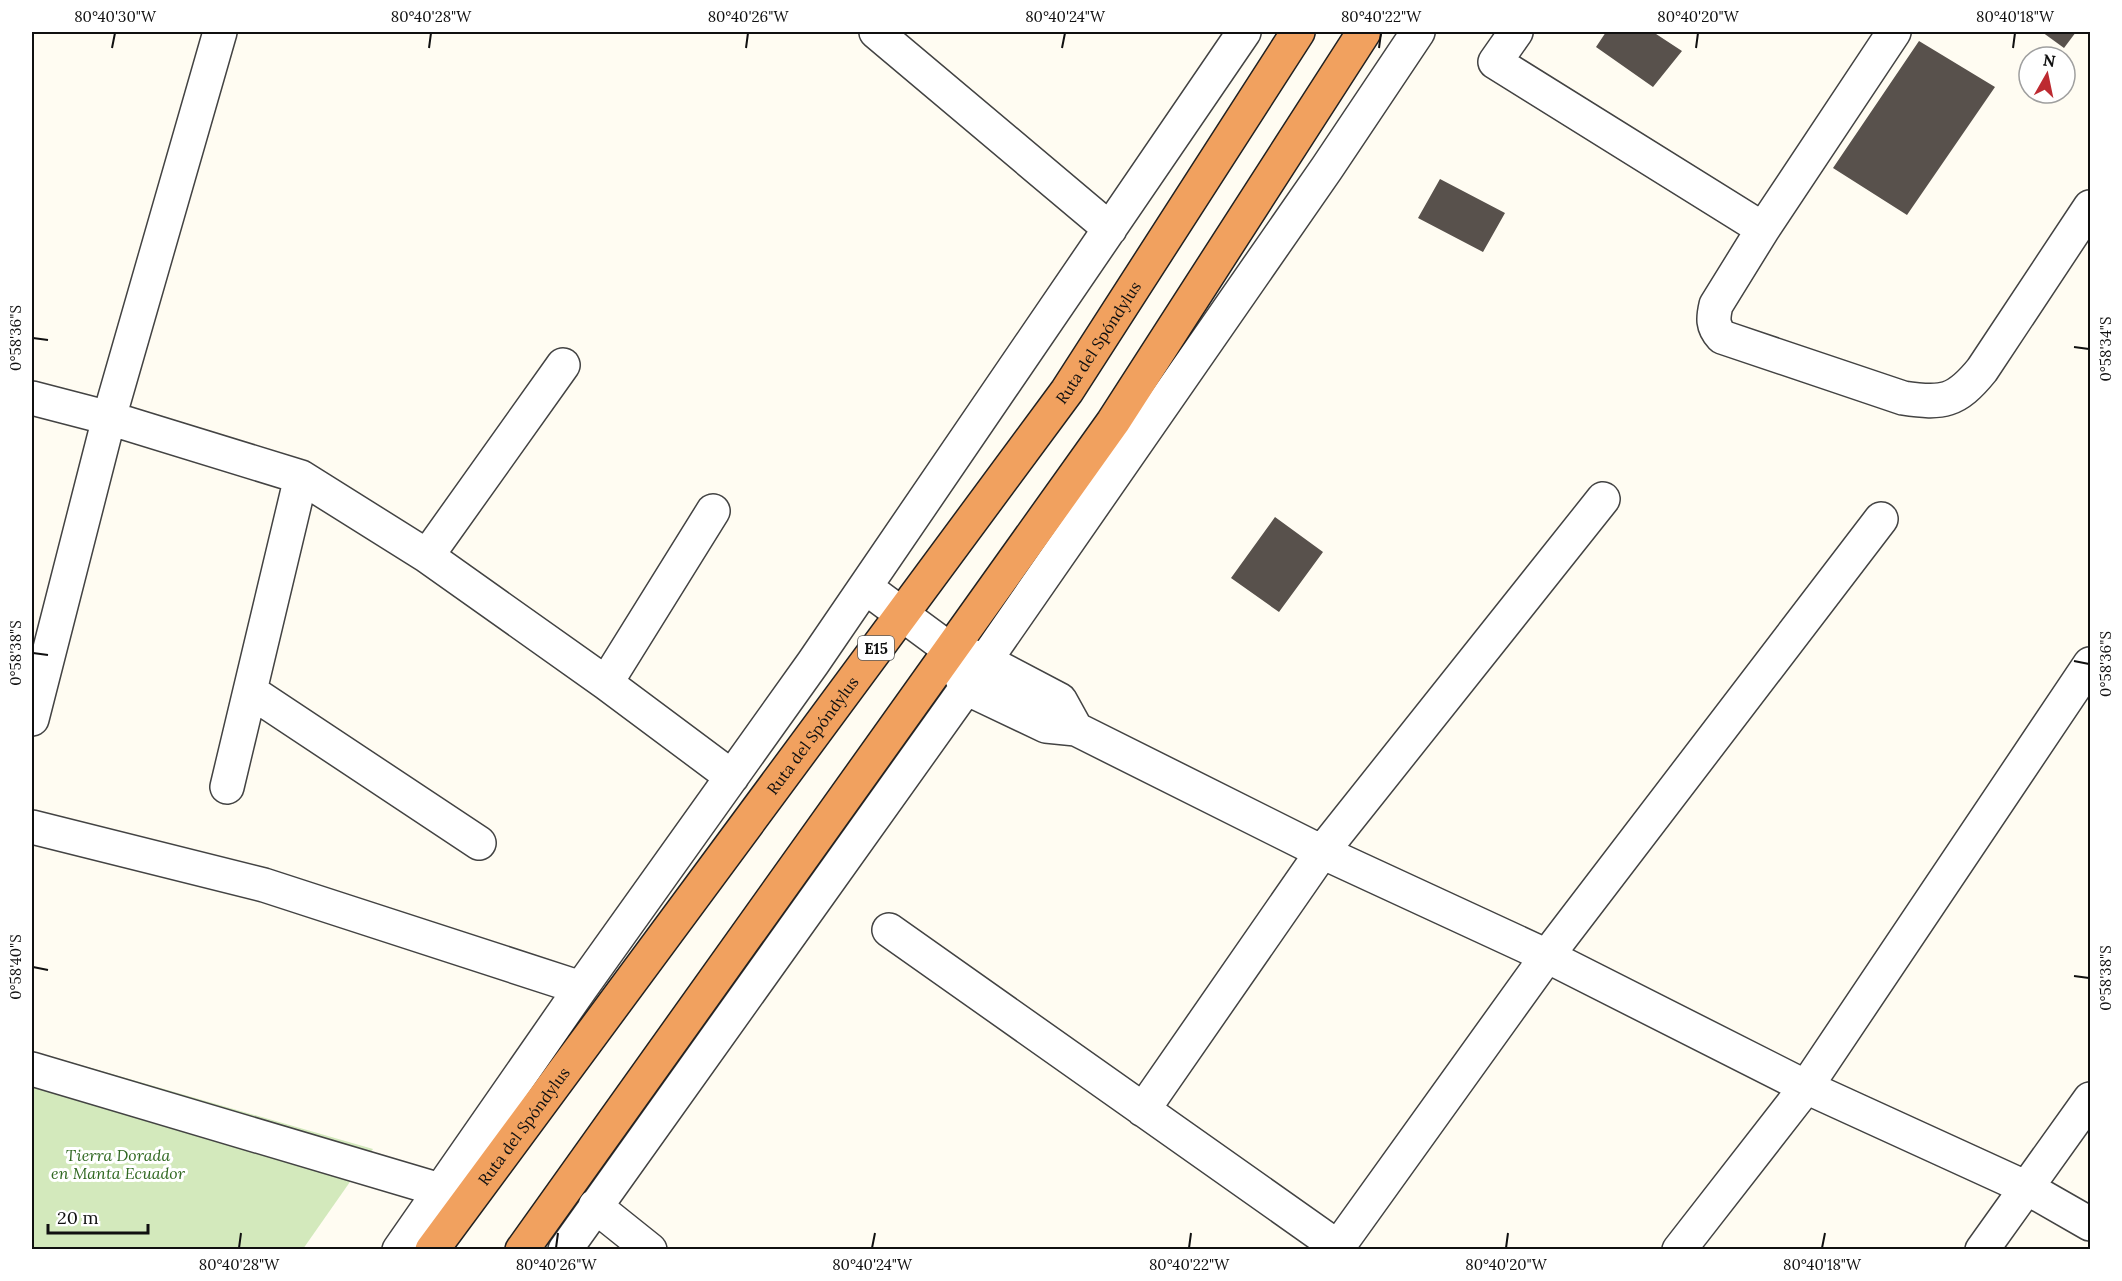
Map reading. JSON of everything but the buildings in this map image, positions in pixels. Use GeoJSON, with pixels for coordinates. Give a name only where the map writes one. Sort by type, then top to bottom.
{"type":"FeatureCollection","features":[{"type":"Feature","properties":{"kind":"highway","name":"Ruta del Spóndylus"},"geometry":{"type":"LineString","coordinates":[[432,1250],[1067,391],[1298,32]]}},
{"type":"Feature","properties":{"kind":"highway"},"geometry":{"type":"LineString","coordinates":[[522,1250],[1113,422],[1364,32]]}},
{"type":"Feature","properties":{"kind":"street"},"geometry":{"type":"LineString","coordinates":[[32,719],[109,418],[220,32]]}},
{"type":"Feature","properties":{"kind":"street"},"geometry":{"type":"LineString","coordinates":[[876,32],[1110,230]]}},
{"type":"Feature","properties":{"kind":"street"},"geometry":{"type":"LineString","coordinates":[[399,1250],[865,587],[1245,32]]}},
{"type":"Feature","properties":{"kind":"street"},"geometry":{"type":"LineString","coordinates":[[566,1250],[595,1206],[966,688],[1321,178],[1418,32]]}},
{"type":"Feature","properties":{"kind":"street"},"geometry":{"type":"LineString","coordinates":[[1516,32],[1495,62],[1763,229]]}},
{"type":"Feature","properties":{"kind":"street"},"geometry":{"type":"LineString","coordinates":[[1894,32],[1716,304],[1713,318],[1714,328],[1722,337],[1903,398],[1927,401],[1947,400],[1968,387],[1982,370],[2091,207]]}},
{"type":"Feature","properties":{"kind":"street"},"geometry":{"type":"LineString","coordinates":[[427,556],[563,365]]}},
{"type":"Feature","properties":{"kind":"street"},"geometry":{"type":"LineString","coordinates":[[32,398],[109,418],[302,477],[427,556],[606,683],[732,777]]}},
{"type":"Feature","properties":{"kind":"street"},"geometry":{"type":"LineString","coordinates":[[227,787],[302,477]]}},
{"type":"Feature","properties":{"kind":"street"},"geometry":{"type":"LineString","coordinates":[[1143,1110],[1322,852],[1603,499]]}},
{"type":"Feature","properties":{"kind":"street"},"geometry":{"type":"LineString","coordinates":[[606,683],[713,511]]}},
{"type":"Feature","properties":{"kind":"street"},"geometry":{"type":"LineString","coordinates":[[889,930],[1340,1248],[1548,956],[1881,519]]}},
{"type":"Feature","properties":{"kind":"street"},"geometry":{"type":"LineString","coordinates":[[865,587],[949,649],[984,660],[1060,700],[1076,729]]}},
{"type":"Feature","properties":{"kind":"street"},"geometry":{"type":"LineString","coordinates":[[949,649],[966,688],[1046,726],[1076,729],[1322,852],[1548,956],[1806,1087],[2027,1188],[2091,1224]]}},
{"type":"Feature","properties":{"kind":"street"},"geometry":{"type":"LineString","coordinates":[[1679,1250],[1806,1087],[2091,664]]}},
{"type":"Feature","properties":{"kind":"street"},"geometry":{"type":"LineString","coordinates":[[250,691],[479,843]]}},
{"type":"Feature","properties":{"kind":"street"},"geometry":{"type":"LineString","coordinates":[[32,827],[264,885],[581,988]]}},
{"type":"Feature","properties":{"kind":"street"},"geometry":{"type":"LineString","coordinates":[[32,1069],[440,1190]]}},
{"type":"Feature","properties":{"kind":"street"},"geometry":{"type":"LineString","coordinates":[[1982,1250],[2091,1099]]}},
{"type":"Feature","properties":{"kind":"street"},"geometry":{"type":"LineString","coordinates":[[595,1206],[650,1250]]}},
{"type":"Feature","properties":{"kind":"green space","name":"Tierra Dorada en Manta Ecuador"},"geometry":{"type":"Polygon","coordinates":[[[32,1051],[373,1149],[303,1249],[32,1249],[32,1051]]]}}]}
